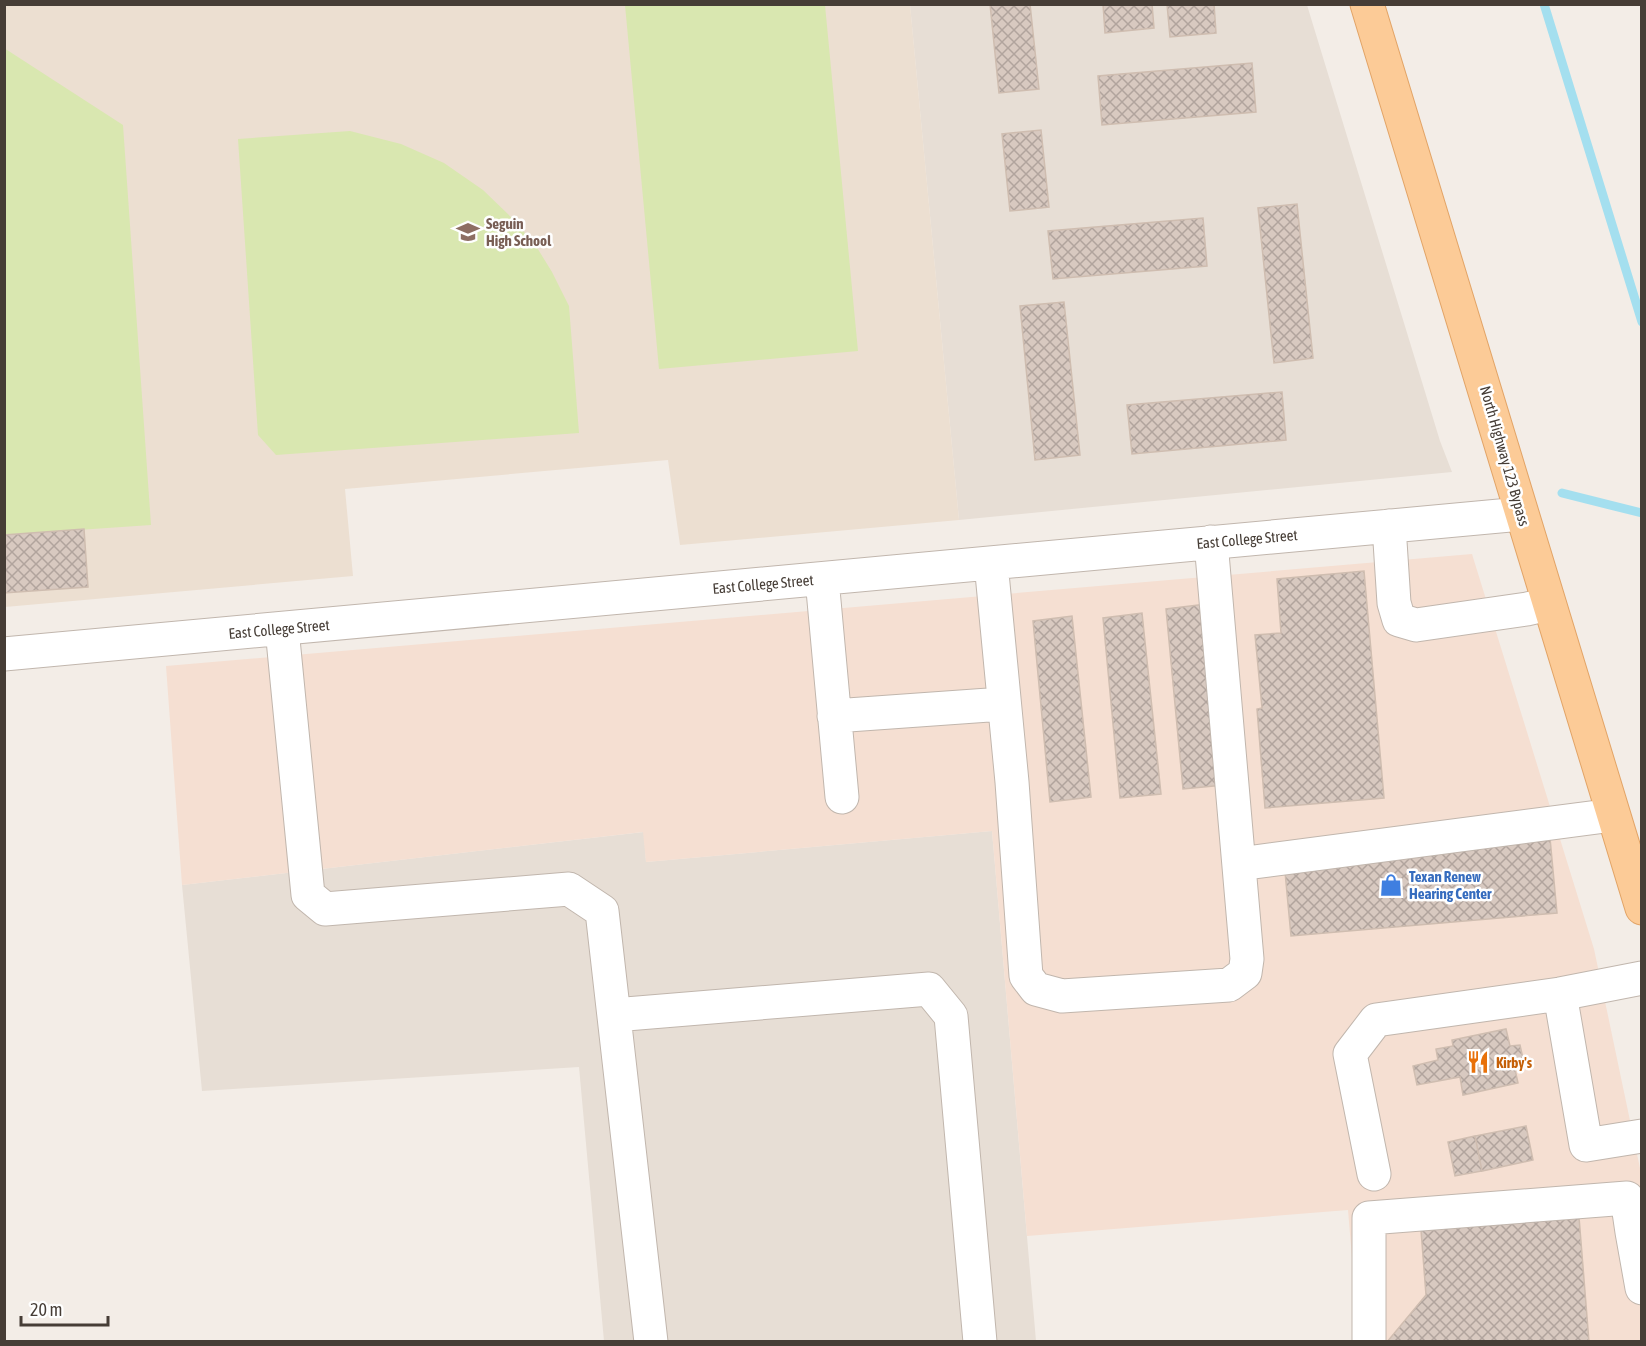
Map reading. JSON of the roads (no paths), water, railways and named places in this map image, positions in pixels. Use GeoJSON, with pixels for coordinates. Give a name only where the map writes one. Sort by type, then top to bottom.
{"type":"FeatureCollection","features":[{"type":"Feature","properties":{"kind":"main road","name":"North Highway 123 Bypass"},"geometry":{"type":"LineString","coordinates":[[1367,4],[1641,908]]}},
{"type":"Feature","properties":{"kind":"street","name":"East College Street"},"geometry":{"type":"LineString","coordinates":[[4,654],[1521,514]]}},
{"type":"Feature","properties":{"kind":"street"},"geometry":{"type":"LineString","coordinates":[[1389,526],[1394,603],[1399,620],[1416,625],[1549,604]]}},
{"type":"Feature","properties":{"kind":"street"},"geometry":{"type":"LineString","coordinates":[[991,563],[1012,782],[1026,976],[1036,989],[1062,996],[1228,985],[1245,973],[1247,959],[1212,543]]}},
{"type":"Feature","properties":{"kind":"street"},"geometry":{"type":"LineString","coordinates":[[822,579],[842,797]]}},
{"type":"Feature","properties":{"kind":"street"},"geometry":{"type":"LineString","coordinates":[[282,629],[308,895],[325,909],[569,889],[602,910],[651,1341]]}},
{"type":"Feature","properties":{"kind":"street"},"geometry":{"type":"LineString","coordinates":[[834,716],[1003,704]]}},
{"type":"Feature","properties":{"kind":"street"},"geometry":{"type":"LineString","coordinates":[[1239,864],[1613,815]]}},
{"type":"Feature","properties":{"kind":"street"},"geometry":{"type":"LineString","coordinates":[[1374,1174],[1350,1054],[1376,1020],[1560,994],[1641,978]]}},
{"type":"Feature","properties":{"kind":"street"},"geometry":{"type":"LineString","coordinates":[[614,1015],[929,989],[951,1016],[980,1341]]}},
{"type":"Feature","properties":{"kind":"street"},"geometry":{"type":"LineString","coordinates":[[1560,994],[1586,1145],[1641,1136]]}},
{"type":"Feature","properties":{"kind":"street"},"geometry":{"type":"LineString","coordinates":[[1369,1341],[1369,1218],[1627,1198],[1637,1231],[1641,1288]]}},
{"type":"Feature","properties":{"kind":"waterway"},"geometry":{"type":"LineString","coordinates":[[1544,4],[1642,322]]}},
{"type":"Feature","properties":{"kind":"waterway"},"geometry":{"type":"LineString","coordinates":[[1562,493],[1642,513]]}},
{"type":"Feature","properties":{"kind":"place","name":"Seguin High School"},"geometry":{"type":"Point","coordinates":[468,232]}},
{"type":"Feature","properties":{"kind":"place","name":"Texan Renew Hearing Center"},"geometry":{"type":"Point","coordinates":[1391,885]}},
{"type":"Feature","properties":{"kind":"place","name":"Kirby's"},"geometry":{"type":"Point","coordinates":[1478,1062]}}]}
